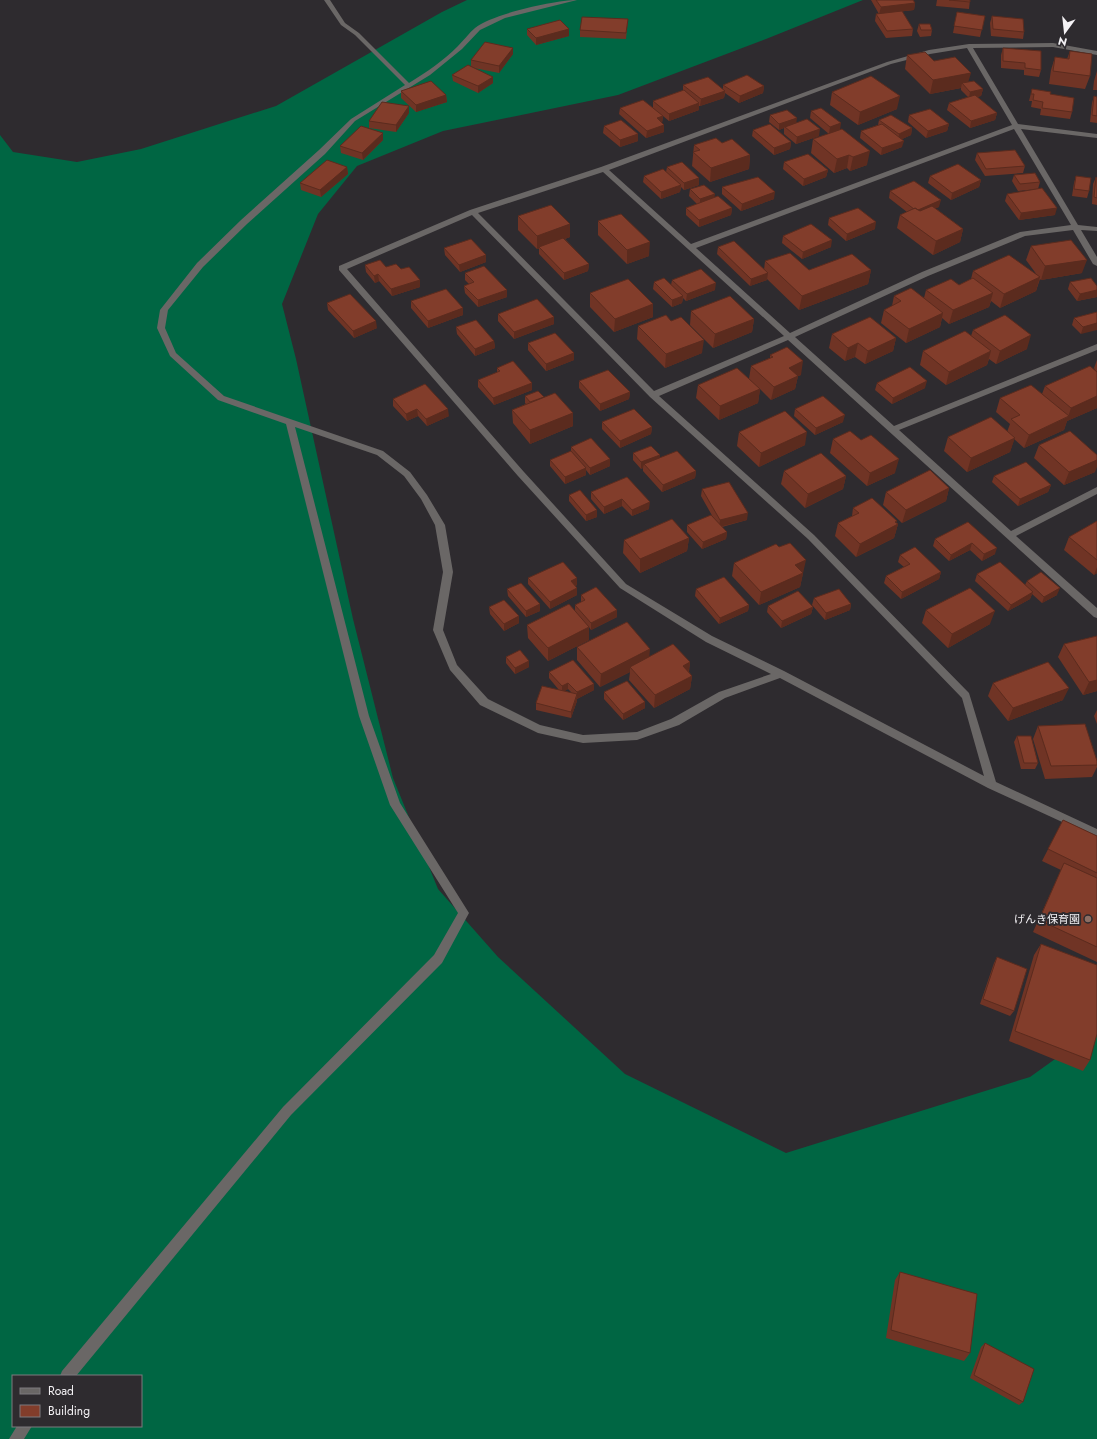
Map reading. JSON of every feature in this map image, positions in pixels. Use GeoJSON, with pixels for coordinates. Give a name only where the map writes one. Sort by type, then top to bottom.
{"type":"FeatureCollection","features":[{"type":"Feature","properties":{"kind":"street"},"geometry":{"type":"LineString","coordinates":[[327,0],[343,24],[358,34],[409,86]]}},
{"type":"Feature","properties":{"kind":"street"},"geometry":{"type":"LineString","coordinates":[[574,0],[503,17],[478,29],[460,48],[428,74],[353,120],[322,152],[244,222],[200,265],[164,310],[161,328],[173,354],[221,398],[290,424],[380,453],[407,474],[424,497],[440,525],[448,572],[438,630],[453,666],[484,702],[538,729],[583,738],[637,736],[675,722],[722,695],[781,674]]}},
{"type":"Feature","properties":{"kind":"street"},"geometry":{"type":"LineString","coordinates":[[1097,53],[1053,45],[969,46],[929,52],[889,63],[604,169],[473,212],[342,268],[521,474],[623,586],[710,639],[781,674],[992,784],[1097,834]]}},
{"type":"Feature","properties":{"kind":"street"},"geometry":{"type":"LineString","coordinates":[[969,46],[1097,264]]}},
{"type":"Feature","properties":{"kind":"street"},"geometry":{"type":"LineString","coordinates":[[690,247],[1015,126],[1097,136]]}},
{"type":"Feature","properties":{"kind":"street"},"geometry":{"type":"LineString","coordinates":[[604,169],[788,337],[1097,614]]}},
{"type":"Feature","properties":{"kind":"street"},"geometry":{"type":"LineString","coordinates":[[473,212],[653,395],[811,537],[966,696],[992,784]]}},
{"type":"Feature","properties":{"kind":"street"},"geometry":{"type":"LineString","coordinates":[[653,395],[788,337],[925,274],[1024,234],[1075,227],[1097,229]]}},
{"type":"Feature","properties":{"kind":"street"},"geometry":{"type":"LineString","coordinates":[[892,430],[1097,346]]}},
{"type":"Feature","properties":{"kind":"street"},"geometry":{"type":"LineString","coordinates":[[68,1375],[287,1111],[438,959],[464,913],[395,805],[364,716],[290,424]]}},
{"type":"Feature","properties":{"kind":"street"},"geometry":{"type":"LineString","coordinates":[[1010,535],[1097,490]]}},
{"type":"Feature","properties":{"kind":"street"},"geometry":{"type":"LineString","coordinates":[[16,1439],[24,1427]]}},
{"type":"Feature","properties":{"kind":"green space"},"geometry":{"type":"Polygon","coordinates":[[[467,0],[863,0],[766,39],[618,95],[443,131],[357,166],[318,214],[282,304],[296,359],[353,619],[393,778],[438,889],[498,957],[625,1074],[786,1153],[1030,1077],[1097,1029],[1097,1439],[0,1439],[0,135],[13,152],[77,162],[141,149],[276,106],[442,12],[467,0]]]}},
{"type":"Feature","properties":{"kind":"building"},"geometry":{"type":"Polygon","coordinates":[[[876,0],[913,0],[915,3],[881,7],[876,0]]]}},
{"type":"Feature","properties":{"kind":"building"},"geometry":{"type":"Polygon","coordinates":[[[949,0],[970,0],[970,2],[949,0]]]}},
{"type":"Feature","properties":{"kind":"building"},"geometry":{"type":"Polygon","coordinates":[[[902,11],[913,29],[887,31],[876,14],[902,11]]]}},
{"type":"Feature","properties":{"kind":"building"},"geometry":{"type":"Polygon","coordinates":[[[957,12],[985,16],[982,30],[954,26],[957,12]]]}},
{"type":"Feature","properties":{"kind":"building"},"geometry":{"type":"Polygon","coordinates":[[[992,16],[1023,19],[1024,32],[993,29],[992,16]]]}},
{"type":"Feature","properties":{"kind":"building"},"geometry":{"type":"Polygon","coordinates":[[[582,17],[628,19],[626,33],[580,30],[582,17]]]}},
{"type":"Feature","properties":{"kind":"building"},"geometry":{"type":"Polygon","coordinates":[[[560,20],[569,29],[536,38],[527,29],[560,20]]]}},
{"type":"Feature","properties":{"kind":"building"},"geometry":{"type":"Polygon","coordinates":[[[919,24],[930,24],[932,30],[921,30],[919,24]]]}},
{"type":"Feature","properties":{"kind":"building"},"geometry":{"type":"Polygon","coordinates":[[[485,42],[513,48],[499,66],[471,60],[485,42]]]}},
{"type":"Feature","properties":{"kind":"building"},"geometry":{"type":"Polygon","coordinates":[[[1003,48],[1041,51],[1041,70],[1025,68],[1025,63],[1003,61],[1003,48]]]}},
{"type":"Feature","properties":{"kind":"building"},"geometry":{"type":"Polygon","coordinates":[[[1070,51],[1092,54],[1090,76],[1053,71],[1055,57],[1069,59],[1070,51]]]}},
{"type":"Feature","properties":{"kind":"building"},"geometry":{"type":"Polygon","coordinates":[[[925,52],[934,61],[955,57],[971,73],[933,80],[907,55],[925,52]]]}},
{"type":"Feature","properties":{"kind":"building"},"geometry":{"type":"Polygon","coordinates":[[[468,65],[493,77],[478,86],[452,75],[468,65]]]}},
{"type":"Feature","properties":{"kind":"building"},"geometry":{"type":"Polygon","coordinates":[[[747,75],[764,86],[740,96],[723,85],[747,75]]]}},
{"type":"Feature","properties":{"kind":"building"},"geometry":{"type":"Polygon","coordinates":[[[871,76],[900,96],[860,112],[832,92],[871,76]]]}},
{"type":"Feature","properties":{"kind":"building"},"geometry":{"type":"Polygon","coordinates":[[[708,77],[725,91],[701,99],[683,85],[708,77]]]}},
{"type":"Feature","properties":{"kind":"building"},"geometry":{"type":"Polygon","coordinates":[[[431,81],[446,95],[416,105],[401,91],[431,81]]]}},
{"type":"Feature","properties":{"kind":"building"},"geometry":{"type":"Polygon","coordinates":[[[974,81],[983,89],[970,92],[962,83],[974,81]]]}},
{"type":"Feature","properties":{"kind":"building"},"geometry":{"type":"Polygon","coordinates":[[[1032,89],[1074,98],[1072,112],[1042,108],[1043,102],[1033,100],[1034,94],[1031,94],[1032,89]]]}},
{"type":"Feature","properties":{"kind":"building"},"geometry":{"type":"Polygon","coordinates":[[[684,90],[699,103],[669,114],[653,101],[684,90]]]}},
{"type":"Feature","properties":{"kind":"building"},"geometry":{"type":"Polygon","coordinates":[[[975,95],[997,113],[971,121],[949,103],[975,95]]]}},
{"type":"Feature","properties":{"kind":"building"},"geometry":{"type":"Polygon","coordinates":[[[1094,96],[1097,97],[1097,116],[1092,115],[1094,96]]]}},
{"type":"Feature","properties":{"kind":"building"},"geometry":{"type":"Polygon","coordinates":[[[643,100],[663,116],[657,118],[664,125],[647,131],[620,108],[643,100]]]}},
{"type":"Feature","properties":{"kind":"building"},"geometry":{"type":"Polygon","coordinates":[[[382,102],[409,106],[396,125],[369,121],[382,102]]]}},
{"type":"Feature","properties":{"kind":"building"},"geometry":{"type":"Polygon","coordinates":[[[821,108],[841,123],[830,127],[811,111],[821,108]]]}},
{"type":"Feature","properties":{"kind":"building"},"geometry":{"type":"Polygon","coordinates":[[[930,109],[949,124],[928,131],[909,115],[930,109]]]}},
{"type":"Feature","properties":{"kind":"building"},"geometry":{"type":"Polygon","coordinates":[[[787,110],[797,118],[779,124],[770,115],[787,110]]]}},
{"type":"Feature","properties":{"kind":"building"},"geometry":{"type":"Polygon","coordinates":[[[891,115],[912,128],[899,134],[879,120],[891,115]]]}},
{"type":"Feature","properties":{"kind":"building"},"geometry":{"type":"Polygon","coordinates":[[[807,119],[820,129],[797,137],[785,127],[807,119]]]}},
{"type":"Feature","properties":{"kind":"building"},"geometry":{"type":"Polygon","coordinates":[[[621,120],[638,134],[620,140],[604,126],[621,120]]]}},
{"type":"Feature","properties":{"kind":"building"},"geometry":{"type":"Polygon","coordinates":[[[770,124],[791,142],[774,148],[753,130],[770,124]]]}},
{"type":"Feature","properties":{"kind":"building"},"geometry":{"type":"Polygon","coordinates":[[[882,124],[904,141],[882,148],[861,131],[882,124]]]}},
{"type":"Feature","properties":{"kind":"building"},"geometry":{"type":"Polygon","coordinates":[[[361,126],[383,133],[362,153],[340,146],[361,126]]]}},
{"type":"Feature","properties":{"kind":"building"},"geometry":{"type":"Polygon","coordinates":[[[842,129],[870,151],[853,157],[849,155],[837,159],[813,139],[842,129]]]}},
{"type":"Feature","properties":{"kind":"building"},"geometry":{"type":"Polygon","coordinates":[[[716,138],[722,143],[732,139],[750,155],[711,168],[693,152],[700,150],[694,145],[716,138]]]}},
{"type":"Feature","properties":{"kind":"building"},"geometry":{"type":"Polygon","coordinates":[[[1015,150],[1025,166],[986,169],[977,153],[1015,150]]]}},
{"type":"Feature","properties":{"kind":"building"},"geometry":{"type":"Polygon","coordinates":[[[808,154],[828,170],[804,179],[784,162],[808,154]]]}},
{"type":"Feature","properties":{"kind":"building"},"geometry":{"type":"Polygon","coordinates":[[[327,160],[347,167],[320,190],[300,183],[327,160]]]}},
{"type":"Feature","properties":{"kind":"building"},"geometry":{"type":"Polygon","coordinates":[[[682,162],[699,178],[684,183],[667,167],[682,162]]]}},
{"type":"Feature","properties":{"kind":"building"},"geometry":{"type":"Polygon","coordinates":[[[958,164],[981,180],[952,193],[930,176],[958,164]]]}},
{"type":"Feature","properties":{"kind":"building"},"geometry":{"type":"Polygon","coordinates":[[[663,169],[681,185],[661,192],[644,176],[663,169]]]}},
{"type":"Feature","properties":{"kind":"building"},"geometry":{"type":"Polygon","coordinates":[[[1035,173],[1040,182],[1020,184],[1014,175],[1035,173]]]}},
{"type":"Feature","properties":{"kind":"building"},"geometry":{"type":"Polygon","coordinates":[[[1076,176],[1091,178],[1089,191],[1074,189],[1076,176]]]}},
{"type":"Feature","properties":{"kind":"building"},"geometry":{"type":"Polygon","coordinates":[[[758,177],[775,192],[742,204],[722,187],[758,177]]]}},
{"type":"Feature","properties":{"kind":"building"},"geometry":{"type":"Polygon","coordinates":[[[1096,177],[1097,178],[1097,198],[1094,197],[1096,177]]]}},
{"type":"Feature","properties":{"kind":"building"},"geometry":{"type":"Polygon","coordinates":[[[914,181],[941,200],[918,210],[915,208],[914,209],[890,191],[914,181]]]}},
{"type":"Feature","properties":{"kind":"building"},"geometry":{"type":"Polygon","coordinates":[[[704,185],[715,194],[700,199],[690,189],[704,185]]]}},
{"type":"Feature","properties":{"kind":"building"},"geometry":{"type":"Polygon","coordinates":[[[1042,188],[1057,208],[1021,213],[1007,194],[1042,188]]]}},
{"type":"Feature","properties":{"kind":"building"},"geometry":{"type":"Polygon","coordinates":[[[718,196],[732,208],[699,220],[686,208],[718,196]]]}},
{"type":"Feature","properties":{"kind":"building"},"geometry":{"type":"Polygon","coordinates":[[[551,205],[570,224],[537,236],[518,216],[551,205]]]}},
{"type":"Feature","properties":{"kind":"building"},"geometry":{"type":"Polygon","coordinates":[[[932,206],[963,229],[936,241],[900,215],[915,208],[920,211],[932,206]]]}},
{"type":"Feature","properties":{"kind":"building"},"geometry":{"type":"Polygon","coordinates":[[[858,208],[876,222],[847,234],[829,218],[858,208]]]}},
{"type":"Feature","properties":{"kind":"building"},"geometry":{"type":"Polygon","coordinates":[[[621,214],[650,242],[627,250],[598,221],[621,214]]]}},
{"type":"Feature","properties":{"kind":"building"},"geometry":{"type":"Polygon","coordinates":[[[811,224],[832,240],[803,252],[783,236],[811,224]]]}},
{"type":"Feature","properties":{"kind":"building"},"geometry":{"type":"Polygon","coordinates":[[[563,238],[589,264],[564,273],[539,247],[563,238]]]}},
{"type":"Feature","properties":{"kind":"building"},"geometry":{"type":"Polygon","coordinates":[[[471,239],[486,255],[459,265],[444,248],[471,239]]]}},
{"type":"Feature","properties":{"kind":"building"},"geometry":{"type":"Polygon","coordinates":[[[1071,240],[1087,260],[1045,266],[1031,246],[1071,240]]]}},
{"type":"Feature","properties":{"kind":"building"},"geometry":{"type":"Polygon","coordinates":[[[734,241],[768,273],[751,279],[718,247],[734,241]]]}},
{"type":"Feature","properties":{"kind":"building"},"geometry":{"type":"Polygon","coordinates":[[[790,253],[809,270],[852,254],[871,270],[802,296],[765,261],[790,253]]]}},
{"type":"Feature","properties":{"kind":"building"},"geometry":{"type":"Polygon","coordinates":[[[1009,255],[1040,277],[1004,294],[973,271],[1009,255]]]}},
{"type":"Feature","properties":{"kind":"building"},"geometry":{"type":"Polygon","coordinates":[[[380,260],[386,267],[396,264],[401,269],[409,267],[420,280],[391,289],[378,274],[374,276],[365,265],[380,260]]]}},
{"type":"Feature","properties":{"kind":"building"},"geometry":{"type":"Polygon","coordinates":[[[484,266],[507,290],[478,300],[464,286],[474,282],[465,273],[484,266]]]}},
{"type":"Feature","properties":{"kind":"building"},"geometry":{"type":"Polygon","coordinates":[[[701,269],[716,283],[687,294],[672,280],[701,269]]]}},
{"type":"Feature","properties":{"kind":"building"},"geometry":{"type":"Polygon","coordinates":[[[664,278],[683,296],[672,300],[654,282],[664,278]]]}},
{"type":"Feature","properties":{"kind":"building"},"geometry":{"type":"Polygon","coordinates":[[[973,278],[993,293],[953,310],[926,290],[951,279],[959,285],[973,278]]]}},
{"type":"Feature","properties":{"kind":"building"},"geometry":{"type":"Polygon","coordinates":[[[1091,278],[1097,286],[1097,290],[1080,294],[1070,282],[1091,278]]]}},
{"type":"Feature","properties":{"kind":"building"},"geometry":{"type":"Polygon","coordinates":[[[628,279],[653,304],[615,319],[590,293],[628,279]]]}},
{"type":"Feature","properties":{"kind":"building"},"geometry":{"type":"Polygon","coordinates":[[[911,288],[943,313],[909,329],[884,310],[901,301],[894,296],[911,288]]]}},
{"type":"Feature","properties":{"kind":"building"},"geometry":{"type":"Polygon","coordinates":[[[446,289],[463,308],[428,321],[411,301],[446,289]]]}},
{"type":"Feature","properties":{"kind":"building"},"geometry":{"type":"Polygon","coordinates":[[[350,294],[376,321],[353,331],[327,303],[350,294]]]}},
{"type":"Feature","properties":{"kind":"building"},"geometry":{"type":"Polygon","coordinates":[[[730,296],[754,319],[715,334],[691,311],[730,296]]]}},
{"type":"Feature","properties":{"kind":"building"},"geometry":{"type":"Polygon","coordinates":[[[537,299],[554,317],[514,332],[498,314],[537,299]]]}},
{"type":"Feature","properties":{"kind":"building"},"geometry":{"type":"Polygon","coordinates":[[[1097,312],[1097,323],[1083,327],[1074,318],[1097,312]]]}},
{"type":"Feature","properties":{"kind":"building"},"geometry":{"type":"Polygon","coordinates":[[[666,315],[671,321],[681,317],[704,340],[666,354],[638,326],[666,315]]]}},
{"type":"Feature","properties":{"kind":"building"},"geometry":{"type":"Polygon","coordinates":[[[1005,315],[1031,335],[1000,351],[973,330],[1005,315]]]}},
{"type":"Feature","properties":{"kind":"building"},"geometry":{"type":"Polygon","coordinates":[[[870,317],[896,338],[868,351],[858,343],[848,348],[832,334],[870,317]]]}},
{"type":"Feature","properties":{"kind":"building"},"geometry":{"type":"Polygon","coordinates":[[[476,320],[494,341],[475,349],[456,327],[476,320]]]}},
{"type":"Feature","properties":{"kind":"building"},"geometry":{"type":"Polygon","coordinates":[[[965,331],[991,351],[949,372],[923,351],[965,331]]]}},
{"type":"Feature","properties":{"kind":"building"},"geometry":{"type":"Polygon","coordinates":[[[555,333],[574,353],[546,364],[528,343],[555,333]]]}},
{"type":"Feature","properties":{"kind":"building"},"geometry":{"type":"Polygon","coordinates":[[[787,347],[803,361],[789,368],[798,376],[774,387],[751,366],[773,357],[770,355],[787,347]]]}},
{"type":"Feature","properties":{"kind":"building"},"geometry":{"type":"Polygon","coordinates":[[[513,361],[532,383],[493,398],[478,380],[500,371],[497,368],[513,361]]]}},
{"type":"Feature","properties":{"kind":"building"},"geometry":{"type":"Polygon","coordinates":[[[1090,366],[1097,372],[1097,396],[1071,408],[1045,386],[1090,366]]]}},
{"type":"Feature","properties":{"kind":"building"},"geometry":{"type":"Polygon","coordinates":[[[910,367],[927,381],[893,398],[877,383],[910,367]]]}},
{"type":"Feature","properties":{"kind":"building"},"geometry":{"type":"Polygon","coordinates":[[[737,368],[760,389],[720,406],[698,385],[737,368]]]}},
{"type":"Feature","properties":{"kind":"building"},"geometry":{"type":"Polygon","coordinates":[[[608,370],[630,392],[600,404],[579,381],[608,370]]]}},
{"type":"Feature","properties":{"kind":"building"},"geometry":{"type":"Polygon","coordinates":[[[425,384],[448,409],[426,419],[417,409],[406,414],[393,399],[425,384]]]}},
{"type":"Feature","properties":{"kind":"building"},"geometry":{"type":"Polygon","coordinates":[[[1031,385],[1069,416],[1029,435],[1011,419],[1020,415],[1000,398],[1031,385]]]}},
{"type":"Feature","properties":{"kind":"building"},"geometry":{"type":"Polygon","coordinates":[[[538,391],[544,397],[530,402],[525,396],[538,391]]]}},
{"type":"Feature","properties":{"kind":"building"},"geometry":{"type":"Polygon","coordinates":[[[555,393],[573,413],[530,430],[512,410],[555,393]]]}},
{"type":"Feature","properties":{"kind":"building"},"geometry":{"type":"Polygon","coordinates":[[[823,396],[845,415],[816,428],[795,409],[823,396]]]}},
{"type":"Feature","properties":{"kind":"building"},"geometry":{"type":"Polygon","coordinates":[[[634,409],[652,427],[620,441],[602,422],[634,409]]]}},
{"type":"Feature","properties":{"kind":"building"},"geometry":{"type":"Polygon","coordinates":[[[785,411],[807,432],[761,453],[739,432],[785,411]]]}},
{"type":"Feature","properties":{"kind":"building"},"geometry":{"type":"Polygon","coordinates":[[[991,417],[1015,438],[971,458],[948,437],[991,417]]]}},
{"type":"Feature","properties":{"kind":"building"},"geometry":{"type":"Polygon","coordinates":[[[850,431],[861,440],[871,435],[899,459],[870,473],[833,439],[850,431]]]}},
{"type":"Feature","properties":{"kind":"building"},"geometry":{"type":"Polygon","coordinates":[[[1070,431],[1097,455],[1097,460],[1069,472],[1039,445],[1070,431]]]}},
{"type":"Feature","properties":{"kind":"building"},"geometry":{"type":"Polygon","coordinates":[[[591,438],[610,459],[590,468],[571,447],[591,438]]]}},
{"type":"Feature","properties":{"kind":"building"},"geometry":{"type":"Polygon","coordinates":[[[651,446],[660,455],[641,462],[633,453],[651,446]]]}},
{"type":"Feature","properties":{"kind":"building"},"geometry":{"type":"Polygon","coordinates":[[[571,451],[586,468],[565,477],[550,460],[571,451]]]}},
{"type":"Feature","properties":{"kind":"building"},"geometry":{"type":"Polygon","coordinates":[[[677,451],[696,471],[663,485],[644,464],[677,451]]]}},
{"type":"Feature","properties":{"kind":"building"},"geometry":{"type":"Polygon","coordinates":[[[821,453],[846,476],[808,494],[784,471],[821,453]]]}},
{"type":"Feature","properties":{"kind":"building"},"geometry":{"type":"Polygon","coordinates":[[[1026,462],[1051,485],[1020,499],[994,476],[1026,462]]]}},
{"type":"Feature","properties":{"kind":"building"},"geometry":{"type":"Polygon","coordinates":[[[930,470],[949,488],[906,510],[886,492],[930,470]]]}},
{"type":"Feature","properties":{"kind":"building"},"geometry":{"type":"Polygon","coordinates":[[[627,477],[650,502],[632,510],[622,499],[604,507],[591,492],[627,477]]]}},
{"type":"Feature","properties":{"kind":"building"},"geometry":{"type":"Polygon","coordinates":[[[729,482],[748,513],[720,520],[702,489],[729,482]]]}},
{"type":"Feature","properties":{"kind":"building"},"geometry":{"type":"Polygon","coordinates":[[[580,490],[597,510],[586,515],[569,495],[580,490]]]}},
{"type":"Feature","properties":{"kind":"building"},"geometry":{"type":"Polygon","coordinates":[[[872,498],[897,521],[895,522],[898,524],[860,544],[838,523],[859,513],[853,508],[872,498]]]}},
{"type":"Feature","properties":{"kind":"building"},"geometry":{"type":"Polygon","coordinates":[[[711,515],[727,532],[703,542],[687,525],[711,515]]]}},
{"type":"Feature","properties":{"kind":"building"},"geometry":{"type":"Polygon","coordinates":[[[672,519],[689,538],[640,559],[624,540],[672,519]]]}},
{"type":"Feature","properties":{"kind":"building"},"geometry":{"type":"Polygon","coordinates":[[[1097,521],[1097,560],[1069,537],[1097,521]]]}},
{"type":"Feature","properties":{"kind":"building"},"geometry":{"type":"Polygon","coordinates":[[[968,522],[997,548],[984,554],[972,543],[951,555],[935,539],[968,522]]]}},
{"type":"Feature","properties":{"kind":"building"},"geometry":{"type":"Polygon","coordinates":[[[790,543],[806,560],[795,565],[803,573],[761,592],[734,563],[776,544],[779,547],[790,543]]]}},
{"type":"Feature","properties":{"kind":"building"},"geometry":{"type":"Polygon","coordinates":[[[915,547],[941,572],[902,592],[886,576],[910,564],[900,555],[915,547]]]}},
{"type":"Feature","properties":{"kind":"building"},"geometry":{"type":"Polygon","coordinates":[[[563,562],[577,578],[571,581],[577,588],[550,602],[528,578],[563,562]]]}},
{"type":"Feature","properties":{"kind":"building"},"geometry":{"type":"Polygon","coordinates":[[[1000,562],[1033,592],[1011,605],[977,574],[1000,562]]]}},
{"type":"Feature","properties":{"kind":"building"},"geometry":{"type":"Polygon","coordinates":[[[1041,572],[1060,588],[1044,597],[1027,581],[1041,572]]]}},
{"type":"Feature","properties":{"kind":"building"},"geometry":{"type":"Polygon","coordinates":[[[724,577],[749,605],[720,618],[696,589],[724,577]]]}},
{"type":"Feature","properties":{"kind":"building"},"geometry":{"type":"Polygon","coordinates":[[[521,583],[540,604],[526,611],[507,589],[521,583]]]}},
{"type":"Feature","properties":{"kind":"building"},"geometry":{"type":"Polygon","coordinates":[[[596,587],[617,610],[591,623],[575,605],[585,600],[581,595],[596,587]]]}},
{"type":"Feature","properties":{"kind":"building"},"geometry":{"type":"Polygon","coordinates":[[[970,588],[995,611],[952,634],[926,610],[970,588]]]}},
{"type":"Feature","properties":{"kind":"building"},"geometry":{"type":"Polygon","coordinates":[[[839,589],[851,604],[826,613],[814,598],[839,589]]]}},
{"type":"Feature","properties":{"kind":"building"},"geometry":{"type":"Polygon","coordinates":[[[798,591],[813,607],[782,621],[768,606],[798,591]]]}},
{"type":"Feature","properties":{"kind":"building"},"geometry":{"type":"Polygon","coordinates":[[[504,600],[519,616],[504,624],[489,607],[504,600]]]}},
{"type":"Feature","properties":{"kind":"building"},"geometry":{"type":"Polygon","coordinates":[[[569,604],[589,627],[548,648],[527,625],[569,604]]]}},
{"type":"Feature","properties":{"kind":"building"},"geometry":{"type":"Polygon","coordinates":[[[627,622],[650,649],[601,674],[577,647],[627,622]]]}},
{"type":"Feature","properties":{"kind":"building"},"geometry":{"type":"Polygon","coordinates":[[[1097,636],[1097,680],[1089,682],[1064,644],[1097,636]]]}},
{"type":"Feature","properties":{"kind":"building"},"geometry":{"type":"Polygon","coordinates":[[[673,644],[690,662],[683,666],[692,676],[655,695],[630,667],[673,644]]]}},
{"type":"Feature","properties":{"kind":"building"},"geometry":{"type":"Polygon","coordinates":[[[520,650],[529,661],[515,668],[506,657],[520,650]]]}},
{"type":"Feature","properties":{"kind":"building"},"geometry":{"type":"Polygon","coordinates":[[[573,660],[594,684],[577,692],[568,683],[562,686],[549,672],[573,660]]]}},
{"type":"Feature","properties":{"kind":"building"},"geometry":{"type":"Polygon","coordinates":[[[1048,662],[1069,688],[1013,708],[993,683],[1048,662]]]}},
{"type":"Feature","properties":{"kind":"building"},"geometry":{"type":"Polygon","coordinates":[[[627,681],[645,702],[623,714],[604,692],[627,681]]]}},
{"type":"Feature","properties":{"kind":"building"},"geometry":{"type":"Polygon","coordinates":[[[542,686],[577,694],[571,712],[536,703],[542,686]]]}},
{"type":"Feature","properties":{"kind":"building"},"geometry":{"type":"Polygon","coordinates":[[[1085,724],[1097,765],[1051,766],[1038,726],[1085,724]]]}},
{"type":"Feature","properties":{"kind":"building"},"geometry":{"type":"Polygon","coordinates":[[[1017,736],[1031,736],[1038,763],[1024,763],[1017,736]]]}},
{"type":"Feature","properties":{"kind":"building"},"geometry":{"type":"Polygon","coordinates":[[[1063,820],[1097,836],[1097,873],[1048,849],[1063,820]]]}},
{"type":"Feature","properties":{"kind":"building"},"geometry":{"type":"Polygon","coordinates":[[[1064,863],[1097,878],[1097,947],[1039,920],[1064,863]]]}},
{"type":"Feature","properties":{"kind":"building"},"geometry":{"type":"Polygon","coordinates":[[[1041,944],[1097,965],[1097,1034],[1090,1060],[1015,1031],[1041,944]]]}},
{"type":"Feature","properties":{"kind":"building"},"geometry":{"type":"Polygon","coordinates":[[[997,957],[1027,969],[1014,1011],[983,999],[997,957]]]}},
{"type":"Feature","properties":{"kind":"building"},"geometry":{"type":"Polygon","coordinates":[[[900,1272],[977,1294],[970,1353],[891,1330],[900,1272]]]}},
{"type":"Feature","properties":{"kind":"building"},"geometry":{"type":"Polygon","coordinates":[[[985,1343],[1034,1369],[1023,1402],[974,1375],[985,1343]]]}},
{"type":"Feature","properties":{"kind":"place","name":"げんき保育園"},"geometry":{"type":"Point","coordinates":[1088,919]}}]}
